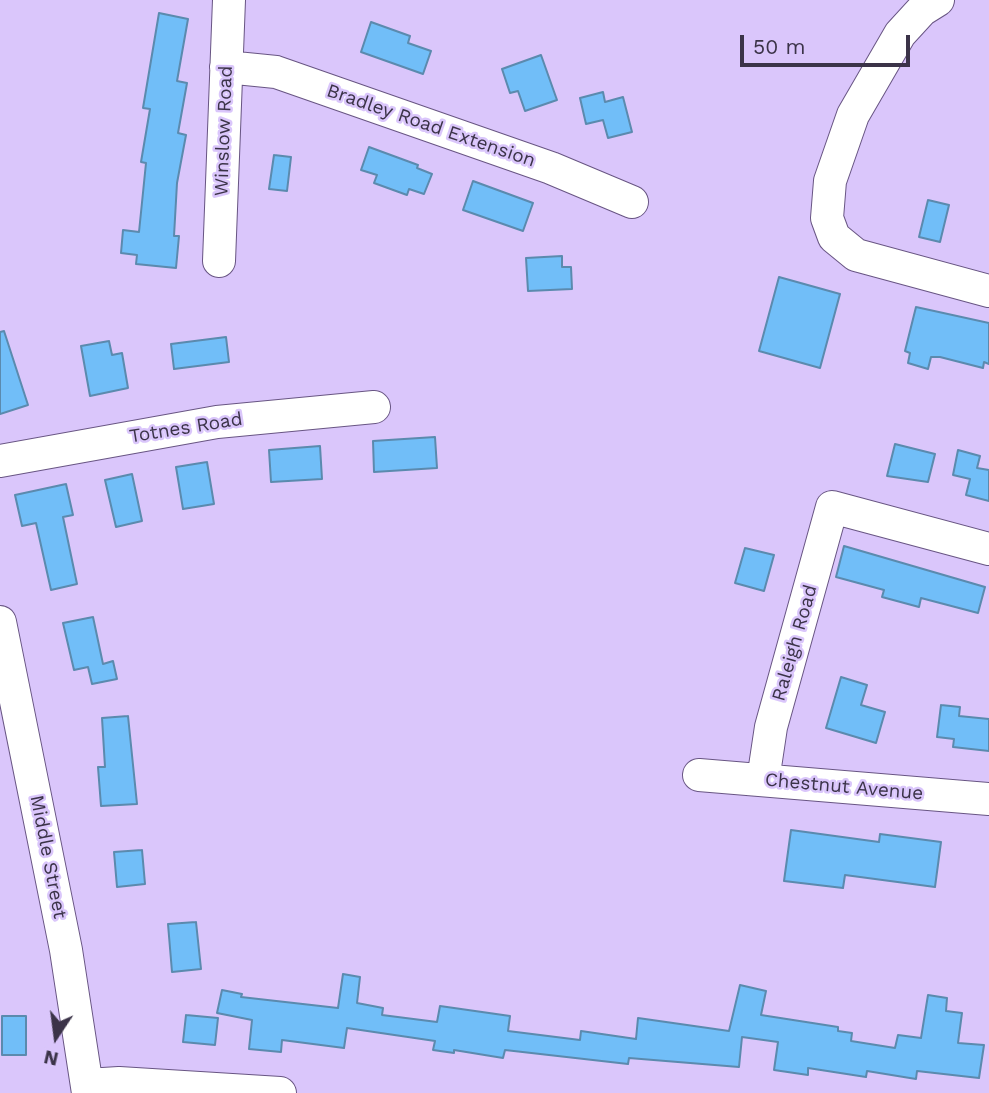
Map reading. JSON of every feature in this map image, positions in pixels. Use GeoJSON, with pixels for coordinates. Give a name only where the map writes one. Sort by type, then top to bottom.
{"type":"FeatureCollection","features":[{"type":"Feature","properties":{"kind":"street","name":"Winslow Road"},"geometry":{"type":"LineString","coordinates":[[219,261],[229,0]]}},
{"type":"Feature","properties":{"kind":"street"},"geometry":{"type":"LineString","coordinates":[[938,0],[922,9],[900,34],[853,115],[830,181],[826,208],[829,228],[840,244],[856,255],[989,291]]}},
{"type":"Feature","properties":{"kind":"street","name":"Bradley Road Extension"},"geometry":{"type":"LineString","coordinates":[[226,67],[276,72],[551,168],[632,202]]}},
{"type":"Feature","properties":{"kind":"street","name":"Totnes Road"},"geometry":{"type":"LineString","coordinates":[[0,461],[217,422],[373,407]]}},
{"type":"Feature","properties":{"kind":"street","name":"Raleigh Road"},"geometry":{"type":"LineString","coordinates":[[763,780],[771,727],[832,507],[989,549]]}},
{"type":"Feature","properties":{"kind":"street","name":"Middle Street"},"geometry":{"type":"LineString","coordinates":[[0,622],[66,950],[88,1089]]}},
{"type":"Feature","properties":{"kind":"street","name":"Chestnut Avenue"},"geometry":{"type":"LineString","coordinates":[[699,775],[989,799]]}},
{"type":"Feature","properties":{"kind":"street"},"geometry":{"type":"LineString","coordinates":[[88,1089],[119,1083],[279,1093]]}},
{"type":"Feature","properties":{"kind":"building"},"geometry":{"type":"Polygon","coordinates":[[[159,13],[188,19],[177,81],[187,83],[178,133],[186,135],[177,183],[174,236],[179,236],[176,268],[136,264],[137,255],[121,253],[123,230],[139,232],[146,163],[141,162],[150,109],[143,108],[159,13]]]}},
{"type":"Feature","properties":{"kind":"building"},"geometry":{"type":"Polygon","coordinates":[[[371,22],[410,36],[408,43],[431,51],[423,74],[361,52],[371,22]]]}},
{"type":"Feature","properties":{"kind":"building"},"geometry":{"type":"Polygon","coordinates":[[[541,55],[557,100],[525,111],[518,91],[510,93],[502,69],[541,55]]]}},
{"type":"Feature","properties":{"kind":"building"},"geometry":{"type":"Polygon","coordinates":[[[603,92],[605,102],[623,97],[632,132],[608,138],[603,120],[586,124],[580,98],[603,92]]]}},
{"type":"Feature","properties":{"kind":"building"},"geometry":{"type":"Polygon","coordinates":[[[369,147],[418,165],[417,168],[432,174],[424,194],[409,189],[407,195],[374,183],[377,175],[361,170],[369,147]]]}},
{"type":"Feature","properties":{"kind":"building"},"geometry":{"type":"Polygon","coordinates":[[[274,155],[291,157],[287,191],[269,189],[274,155]]]}},
{"type":"Feature","properties":{"kind":"building"},"geometry":{"type":"Polygon","coordinates":[[[473,181],[533,203],[523,231],[463,210],[473,181]]]}},
{"type":"Feature","properties":{"kind":"building"},"geometry":{"type":"Polygon","coordinates":[[[928,200],[949,205],[940,242],[919,237],[928,200]]]}},
{"type":"Feature","properties":{"kind":"building"},"geometry":{"type":"Polygon","coordinates":[[[562,256],[562,267],[571,267],[572,289],[528,291],[526,258],[562,256]]]}},
{"type":"Feature","properties":{"kind":"building"},"geometry":{"type":"Polygon","coordinates":[[[779,277],[840,294],[820,368],[759,351],[779,277]]]}},
{"type":"Feature","properties":{"kind":"building"},"geometry":{"type":"Polygon","coordinates":[[[916,307],[989,323],[989,364],[984,362],[983,368],[940,357],[931,357],[928,369],[908,363],[910,353],[905,351],[916,307]]]}},
{"type":"Feature","properties":{"kind":"building"},"geometry":{"type":"Polygon","coordinates":[[[4,331],[28,405],[0,414],[0,332],[4,331]]]}},
{"type":"Feature","properties":{"kind":"building"},"geometry":{"type":"Polygon","coordinates":[[[226,337],[229,362],[174,369],[171,344],[226,337]]]}},
{"type":"Feature","properties":{"kind":"building"},"geometry":{"type":"Polygon","coordinates":[[[109,341],[112,355],[122,353],[128,388],[90,396],[81,346],[109,341]]]}},
{"type":"Feature","properties":{"kind":"building"},"geometry":{"type":"Polygon","coordinates":[[[435,437],[437,468],[374,472],[373,441],[435,437]]]}},
{"type":"Feature","properties":{"kind":"building"},"geometry":{"type":"Polygon","coordinates":[[[895,444],[935,454],[928,482],[887,476],[895,444]]]}},
{"type":"Feature","properties":{"kind":"building"},"geometry":{"type":"Polygon","coordinates":[[[320,446],[322,479],[271,482],[269,450],[320,446]]]}},
{"type":"Feature","properties":{"kind":"building"},"geometry":{"type":"Polygon","coordinates":[[[958,450],[980,456],[977,468],[989,470],[989,501],[966,495],[970,479],[953,475],[958,450]]]}},
{"type":"Feature","properties":{"kind":"building"},"geometry":{"type":"Polygon","coordinates":[[[207,462],[214,504],[183,509],[176,467],[207,462]]]}},
{"type":"Feature","properties":{"kind":"building"},"geometry":{"type":"Polygon","coordinates":[[[132,474],[142,521],[116,527],[105,480],[132,474]]]}},
{"type":"Feature","properties":{"kind":"building"},"geometry":{"type":"Polygon","coordinates":[[[66,484],[73,515],[63,517],[77,584],[51,590],[36,523],[22,526],[15,495],[66,484]]]}},
{"type":"Feature","properties":{"kind":"building"},"geometry":{"type":"Polygon","coordinates":[[[844,546],[985,587],[978,613],[921,598],[919,607],[882,597],[884,590],[836,577],[844,546]]]}},
{"type":"Feature","properties":{"kind":"building"},"geometry":{"type":"Polygon","coordinates":[[[745,548],[774,555],[764,591],[735,583],[745,548]]]}},
{"type":"Feature","properties":{"kind":"building"},"geometry":{"type":"Polygon","coordinates":[[[93,617],[103,664],[113,661],[117,679],[92,684],[88,667],[74,670],[63,623],[93,617]]]}},
{"type":"Feature","properties":{"kind":"building"},"geometry":{"type":"Polygon","coordinates":[[[841,677],[867,685],[861,705],[885,712],[876,743],[826,728],[841,677]]]}},
{"type":"Feature","properties":{"kind":"building"},"geometry":{"type":"Polygon","coordinates":[[[941,705],[960,707],[959,716],[989,719],[989,751],[953,747],[954,739],[937,737],[941,705]]]}},
{"type":"Feature","properties":{"kind":"building"},"geometry":{"type":"Polygon","coordinates":[[[128,716],[137,804],[101,806],[98,767],[105,767],[102,718],[128,716]]]}},
{"type":"Feature","properties":{"kind":"building"},"geometry":{"type":"Polygon","coordinates":[[[791,830],[879,842],[880,834],[941,842],[935,887],[845,875],[843,888],[784,881],[791,830]]]}},
{"type":"Feature","properties":{"kind":"building"},"geometry":{"type":"Polygon","coordinates":[[[142,850],[145,884],[117,887],[114,852],[142,850]]]}},
{"type":"Feature","properties":{"kind":"building"},"geometry":{"type":"Polygon","coordinates":[[[196,922],[201,969],[172,972],[168,924],[196,922]]]}},
{"type":"Feature","properties":{"kind":"building"},"geometry":{"type":"Polygon","coordinates":[[[343,974],[360,977],[357,1003],[383,1008],[382,1015],[437,1022],[440,1006],[510,1016],[508,1031],[580,1040],[581,1031],[636,1039],[638,1018],[729,1031],[740,985],[766,991],[761,1015],[838,1027],[838,1031],[852,1033],[851,1041],[895,1048],[898,1035],[921,1038],[928,995],[947,998],[946,1011],[962,1013],[958,1043],[984,1045],[979,1078],[917,1071],[916,1079],[867,1071],[866,1077],[808,1068],[808,1075],[774,1070],[778,1042],[742,1037],[739,1067],[629,1058],[628,1064],[505,1050],[503,1058],[454,1050],[454,1053],[433,1050],[435,1041],[347,1028],[344,1048],[282,1040],[281,1052],[249,1049],[252,1020],[217,1013],[222,990],[242,994],[241,997],[338,1008],[343,974]]]}},
{"type":"Feature","properties":{"kind":"building"},"geometry":{"type":"Polygon","coordinates":[[[186,1015],[218,1018],[215,1045],[183,1042],[186,1015]]]}},
{"type":"Feature","properties":{"kind":"building"},"geometry":{"type":"Polygon","coordinates":[[[2,1016],[26,1016],[26,1055],[2,1055],[2,1016]]]}}]}
